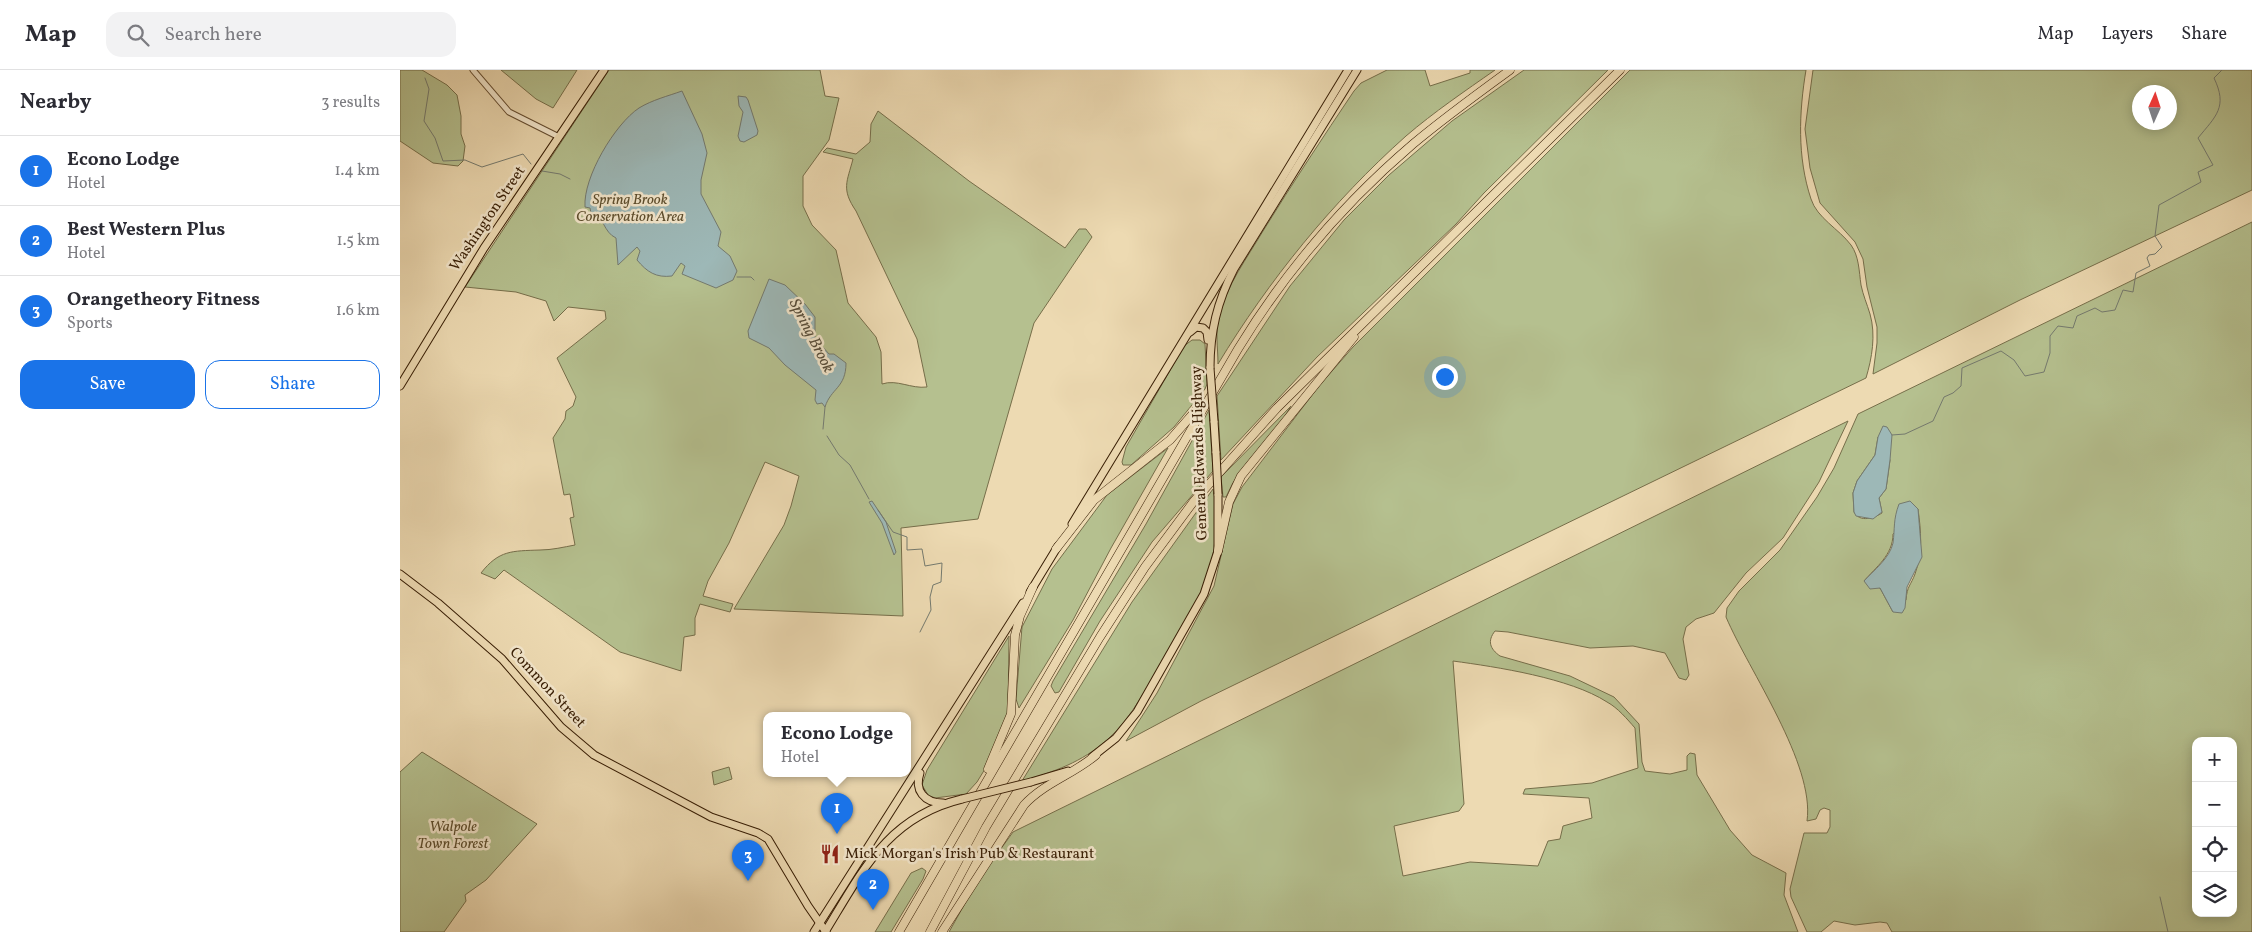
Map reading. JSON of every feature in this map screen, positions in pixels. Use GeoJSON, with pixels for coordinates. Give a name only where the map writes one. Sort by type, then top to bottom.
{"type":"FeatureCollection","features":[{"type":"Feature","properties":{"kind":"highway"},"geometry":{"type":"LineString","coordinates":[[899,932],[1213,391],[1268,302],[1333,221],[1372,181],[1418,139],[1510,70]]}},
{"type":"Feature","properties":{"kind":"highway"},"geometry":{"type":"LineString","coordinates":[[930,932],[1000,802],[1107,625],[1157,550],[1211,480],[1249,437],[1620,70]]}},
{"type":"Feature","properties":{"kind":"highway"},"geometry":{"type":"LineString","coordinates":[[1218,550],[1228,505],[1239,479],[1369,317]]}},
{"type":"Feature","properties":{"kind":"highway"},"geometry":{"type":"LineString","coordinates":[[1056,549],[1094,500],[1170,440],[1213,391]]}},
{"type":"Feature","properties":{"kind":"highway"},"geometry":{"type":"LineString","coordinates":[[975,800],[1010,720],[1014,698],[1015,635],[1021,614],[1033,587]]}},
{"type":"Feature","properties":{"kind":"highway"},"geometry":{"type":"LineString","coordinates":[[942,932],[1022,807],[1040,790],[1078,769],[1096,755]]}},
{"type":"Feature","properties":{"kind":"main road","name":"Washington Street"},"geometry":{"type":"LineString","coordinates":[[400,386],[484,248],[604,70]]}},
{"type":"Feature","properties":{"kind":"main road","name":"General Edwards Highway"},"geometry":{"type":"LineString","coordinates":[[814,932],[934,746],[1033,587],[1348,70]]}},
{"type":"Feature","properties":{"kind":"main road","name":"General Edwards Highway"},"geometry":{"type":"LineString","coordinates":[[825,932],[869,861],[885,842],[914,818],[947,802],[1062,774],[1096,755],[1125,728],[1144,701],[1204,594],[1218,550],[1218,494],[1210,356],[1212,323],[1222,292],[1234,269],[1357,70]]}},
{"type":"Feature","properties":{"kind":"main road"},"geometry":{"type":"LineString","coordinates":[[1187,334],[1195,328],[1204,328],[1207,334],[1210,356]]}},
{"type":"Feature","properties":{"kind":"main road","name":"Common Street"},"geometry":{"type":"LineString","coordinates":[[400,574],[438,603],[502,660],[561,727],[594,754],[626,774],[711,817],[758,833],[768,839],[820,923]]}},
{"type":"Feature","properties":{"kind":"main road"},"geometry":{"type":"LineString","coordinates":[[934,746],[920,771],[918,787],[923,796],[929,801],[947,802]]}},
{"type":"Feature","properties":{"kind":"main road"},"geometry":{"type":"LineString","coordinates":[[820,923],[825,932]]}},
{"type":"Feature","properties":{"kind":"street"},"geometry":{"type":"LineString","coordinates":[[473,70],[509,112],[559,137]]}},
{"type":"Feature","properties":{"kind":"green space"},"geometry":{"type":"Polygon","coordinates":[[[400,70],[422,70],[447,85],[457,95],[461,116],[461,134],[465,146],[463,161],[458,166],[433,163],[400,141],[400,70]]]}},
{"type":"Feature","properties":{"kind":"green space"},"geometry":{"type":"Polygon","coordinates":[[[501,70],[577,70],[553,108],[536,99],[501,70]]]}},
{"type":"Feature","properties":{"kind":"green space","name":"Spring Brook Conservation Area"},"geometry":{"type":"Polygon","coordinates":[[[609,70],[820,70],[825,96],[839,98],[829,140],[803,176],[803,206],[812,225],[836,250],[848,303],[876,337],[881,352],[882,384],[893,383],[927,387],[917,339],[848,197],[847,180],[853,159],[823,152],[827,148],[856,154],[870,142],[871,124],[878,111],[969,181],[1065,248],[1079,229],[1086,229],[1092,237],[1034,323],[978,519],[901,528],[903,616],[734,609],[784,525],[799,476],[765,462],[729,543],[708,581],[703,596],[733,604],[730,612],[700,604],[695,618],[695,635],[684,637],[681,671],[620,652],[504,570],[495,579],[481,573],[494,560],[507,553],[549,550],[575,545],[570,518],[574,517],[570,494],[564,495],[553,438],[565,419],[566,411],[573,406],[576,397],[557,358],[606,319],[605,311],[568,307],[554,321],[546,301],[516,292],[465,287],[609,70]]]}},
{"type":"Feature","properties":{"kind":"green space"},"geometry":{"type":"Polygon","coordinates":[[[1387,70],[1425,70],[1430,86],[1470,73],[1470,70],[1495,70],[1406,136],[1327,215],[1258,302],[1218,364],[1217,334],[1219,315],[1227,293],[1238,272],[1296,178],[1354,91],[1361,83],[1387,70]]]}},
{"type":"Feature","properties":{"kind":"green space"},"geometry":{"type":"Polygon","coordinates":[[[1524,70],[1608,70],[1484,193],[1456,224],[1317,357],[1221,460],[1217,396],[1290,286],[1344,220],[1389,175],[1452,121],[1524,70]]]}},
{"type":"Feature","properties":{"kind":"green space"},"geometry":{"type":"Polygon","coordinates":[[[1630,70],[1806,70],[1801,118],[1801,151],[1806,183],[1818,212],[1854,249],[1873,330],[1870,363],[1866,378],[1201,701],[1126,741],[1157,693],[1214,586],[1233,504],[1242,487],[1319,386],[1353,347],[1630,70]]]}},
{"type":"Feature","properties":{"kind":"green space"},"geometry":{"type":"Polygon","coordinates":[[[1813,70],[2252,70],[2252,190],[2020,300],[1873,374],[1877,327],[1867,287],[1863,259],[1855,242],[1820,203],[1810,168],[1805,129],[1813,70]]]}},
{"type":"Feature","properties":{"kind":"green space"},"geometry":{"type":"Polygon","coordinates":[[[2252,222],[2252,932],[1892,932],[1887,923],[1855,925],[1834,921],[1821,932],[1807,932],[1791,897],[1790,889],[1804,833],[1827,833],[1830,827],[1830,810],[1824,808],[1820,810],[1816,819],[1807,821],[1807,798],[1801,773],[1791,746],[1726,617],[1727,608],[1739,591],[1780,550],[1817,497],[1834,468],[1858,414],[2252,222]],[[1878,437],[1875,455],[1857,481],[1853,493],[1854,512],[1860,518],[1871,518],[1882,513],[1879,498],[1886,489],[1890,460],[1878,437]],[[1918,509],[1893,534],[1887,554],[1864,581],[1880,588],[1893,612],[1906,600],[1908,589],[1918,566],[1921,542],[1918,509]]]}},
{"type":"Feature","properties":{"kind":"green space"},"geometry":{"type":"Polygon","coordinates":[[[1192,340],[1200,340],[1205,344],[1207,384],[1205,389],[1174,427],[1131,465],[1123,465],[1126,447],[1184,346],[1192,340]]]}},
{"type":"Feature","properties":{"kind":"green space"},"geometry":{"type":"Polygon","coordinates":[[[1291,406],[1276,429],[1240,472],[1226,497],[1223,497],[1221,477],[1291,406]]]}},
{"type":"Feature","properties":{"kind":"green space"},"geometry":{"type":"Polygon","coordinates":[[[1209,410],[1213,471],[1152,542],[1100,621],[1059,692],[1055,693],[1051,686],[1053,681],[1146,524],[1209,410]]]}},
{"type":"Feature","properties":{"kind":"green space"},"geometry":{"type":"Polygon","coordinates":[[[1848,421],[1819,482],[1783,538],[1746,573],[1714,613],[1696,619],[1686,627],[1683,639],[1689,675],[1686,680],[1679,678],[1665,653],[1633,646],[1590,648],[1495,631],[1490,641],[1494,651],[1500,656],[1570,676],[1614,697],[1639,724],[1642,762],[1645,771],[1670,774],[1687,770],[1687,756],[1690,753],[1695,754],[1697,775],[1730,830],[1752,855],[1786,873],[1784,895],[1798,932],[949,932],[977,882],[1013,832],[1848,421]],[[1453,661],[1464,804],[1459,811],[1394,826],[1403,876],[1470,862],[1538,866],[1548,841],[1560,839],[1563,826],[1592,818],[1589,798],[1523,794],[1525,789],[1592,783],[1638,768],[1635,728],[1611,704],[1574,686],[1511,670],[1453,661]]]}},
{"type":"Feature","properties":{"kind":"green space"},"geometry":{"type":"Polygon","coordinates":[[[1168,448],[1111,548],[1073,620],[1019,708],[1016,699],[1022,627],[1052,569],[1107,495],[1168,448]]]}},
{"type":"Feature","properties":{"kind":"green space"},"geometry":{"type":"Polygon","coordinates":[[[1213,489],[1216,507],[1215,534],[1212,561],[1204,585],[1193,608],[1140,699],[1125,721],[1097,748],[1067,765],[1022,781],[1132,602],[1213,489]]]}},
{"type":"Feature","properties":{"kind":"green space"},"geometry":{"type":"Polygon","coordinates":[[[1009,636],[1008,712],[988,764],[977,782],[966,794],[935,798],[928,795],[922,785],[927,770],[1009,636]]]}},
{"type":"Feature","properties":{"kind":"green space","name":"Walpole Town Forest"},"geometry":{"type":"Polygon","coordinates":[[[422,752],[537,824],[486,880],[465,895],[466,901],[444,932],[400,932],[400,772],[422,752]]]}},
{"type":"Feature","properties":{"kind":"green space"},"geometry":{"type":"Polygon","coordinates":[[[729,767],[732,779],[714,785],[712,772],[729,767]]]}},
{"type":"Feature","properties":{"kind":"green space"},"geometry":{"type":"Polygon","coordinates":[[[922,868],[926,871],[923,879],[891,932],[875,932],[911,873],[922,868]]]}},
{"type":"Feature","properties":{"kind":"water"},"geometry":{"type":"Polygon","coordinates":[[[682,91],[702,134],[707,153],[701,180],[701,194],[721,232],[718,246],[730,256],[737,271],[733,280],[716,288],[682,274],[685,266],[681,263],[672,276],[661,276],[652,273],[637,260],[640,251],[637,247],[618,265],[616,238],[596,215],[591,213],[590,208],[585,207],[589,181],[595,167],[602,152],[620,126],[639,108],[655,100],[682,91]]]}},
{"type":"Feature","properties":{"kind":"water"},"geometry":{"type":"Polygon","coordinates":[[[738,96],[746,97],[748,100],[758,131],[757,135],[744,142],[740,141],[738,136],[743,112],[739,106],[738,96]]]}},
{"type":"Feature","properties":{"kind":"water"},"geometry":{"type":"Polygon","coordinates":[[[769,279],[785,285],[805,304],[815,317],[815,338],[829,354],[834,354],[846,363],[844,378],[825,407],[822,403],[817,404],[815,400],[816,390],[785,365],[769,348],[749,338],[748,331],[769,279]]]}},
{"type":"Feature","properties":{"kind":"water"},"geometry":{"type":"Polygon","coordinates":[[[1883,426],[1887,427],[1892,435],[1886,489],[1879,498],[1882,512],[1873,519],[1856,516],[1853,493],[1857,481],[1875,455],[1878,437],[1883,426]]]}},
{"type":"Feature","properties":{"kind":"water"},"geometry":{"type":"Polygon","coordinates":[[[872,501],[886,522],[896,552],[894,555],[882,523],[869,502],[872,501]]]}},
{"type":"Feature","properties":{"kind":"water"},"geometry":{"type":"Polygon","coordinates":[[[1910,501],[1918,509],[1922,557],[1907,587],[1905,608],[1902,613],[1893,612],[1880,588],[1870,589],[1864,581],[1885,559],[1891,549],[1899,504],[1910,501]]]}},
{"type":"Feature","properties":{"kind":"waterway"},"geometry":{"type":"LineString","coordinates":[[1892,435],[1905,434],[1933,421],[1944,397],[1953,393],[1961,386],[1962,368],[2001,351],[2014,360],[2025,376],[2044,372],[2050,353],[2050,336],[2058,326],[2073,328],[2077,316],[2095,308],[2102,312],[2115,310],[2123,290],[2133,292],[2136,273],[2150,266],[2147,258],[2149,255],[2155,254],[2162,247],[2155,236],[2159,205],[2201,182],[2198,172],[2213,165],[2198,138],[2218,111],[2220,97],[2214,78],[2222,70]]}},
{"type":"Feature","properties":{"kind":"waterway","name":"Spring Brook"},"geometry":{"type":"LineString","coordinates":[[425,78],[429,89],[424,121],[435,138],[443,161],[465,160],[482,167],[523,154],[531,164]]}},
{"type":"Feature","properties":{"kind":"waterway","name":"Spring Brook"},"geometry":{"type":"LineString","coordinates":[[542,171],[560,174],[570,179]]}},
{"type":"Feature","properties":{"kind":"waterway","name":"Spring Brook"},"geometry":{"type":"LineString","coordinates":[[737,277],[751,277],[754,280]]}},
{"type":"Feature","properties":{"kind":"waterway","name":"Spring Brook"},"geometry":{"type":"LineString","coordinates":[[823,429],[825,407]]}},
{"type":"Feature","properties":{"kind":"waterway","name":"Spring Brook"},"geometry":{"type":"LineString","coordinates":[[827,436],[839,455],[850,465],[869,499]]}},
{"type":"Feature","properties":{"kind":"waterway","name":"Spring Brook"},"geometry":{"type":"LineString","coordinates":[[878,510],[893,532],[907,537],[907,550],[922,549],[925,566],[942,563],[941,582],[933,585],[930,597],[931,610],[920,632]]}},
{"type":"Feature","properties":{"kind":"waterway"},"geometry":{"type":"LineString","coordinates":[[2160,897],[2168,932]]}},
{"type":"Feature","properties":{"kind":"place","name":"Econo Lodge"},"geometry":{"type":"Point","coordinates":[837,834]}},
{"type":"Feature","properties":{"kind":"place","name":"Mick Morgan's Irish Pub & Restaurant"},"geometry":{"type":"Point","coordinates":[830,854]}},
{"type":"Feature","properties":{"kind":"place","name":"Orangetheory Fitness"},"geometry":{"type":"Point","coordinates":[748,881]}},
{"type":"Feature","properties":{"kind":"place","name":"Best Western Plus"},"geometry":{"type":"Point","coordinates":[873,910]}}]}
